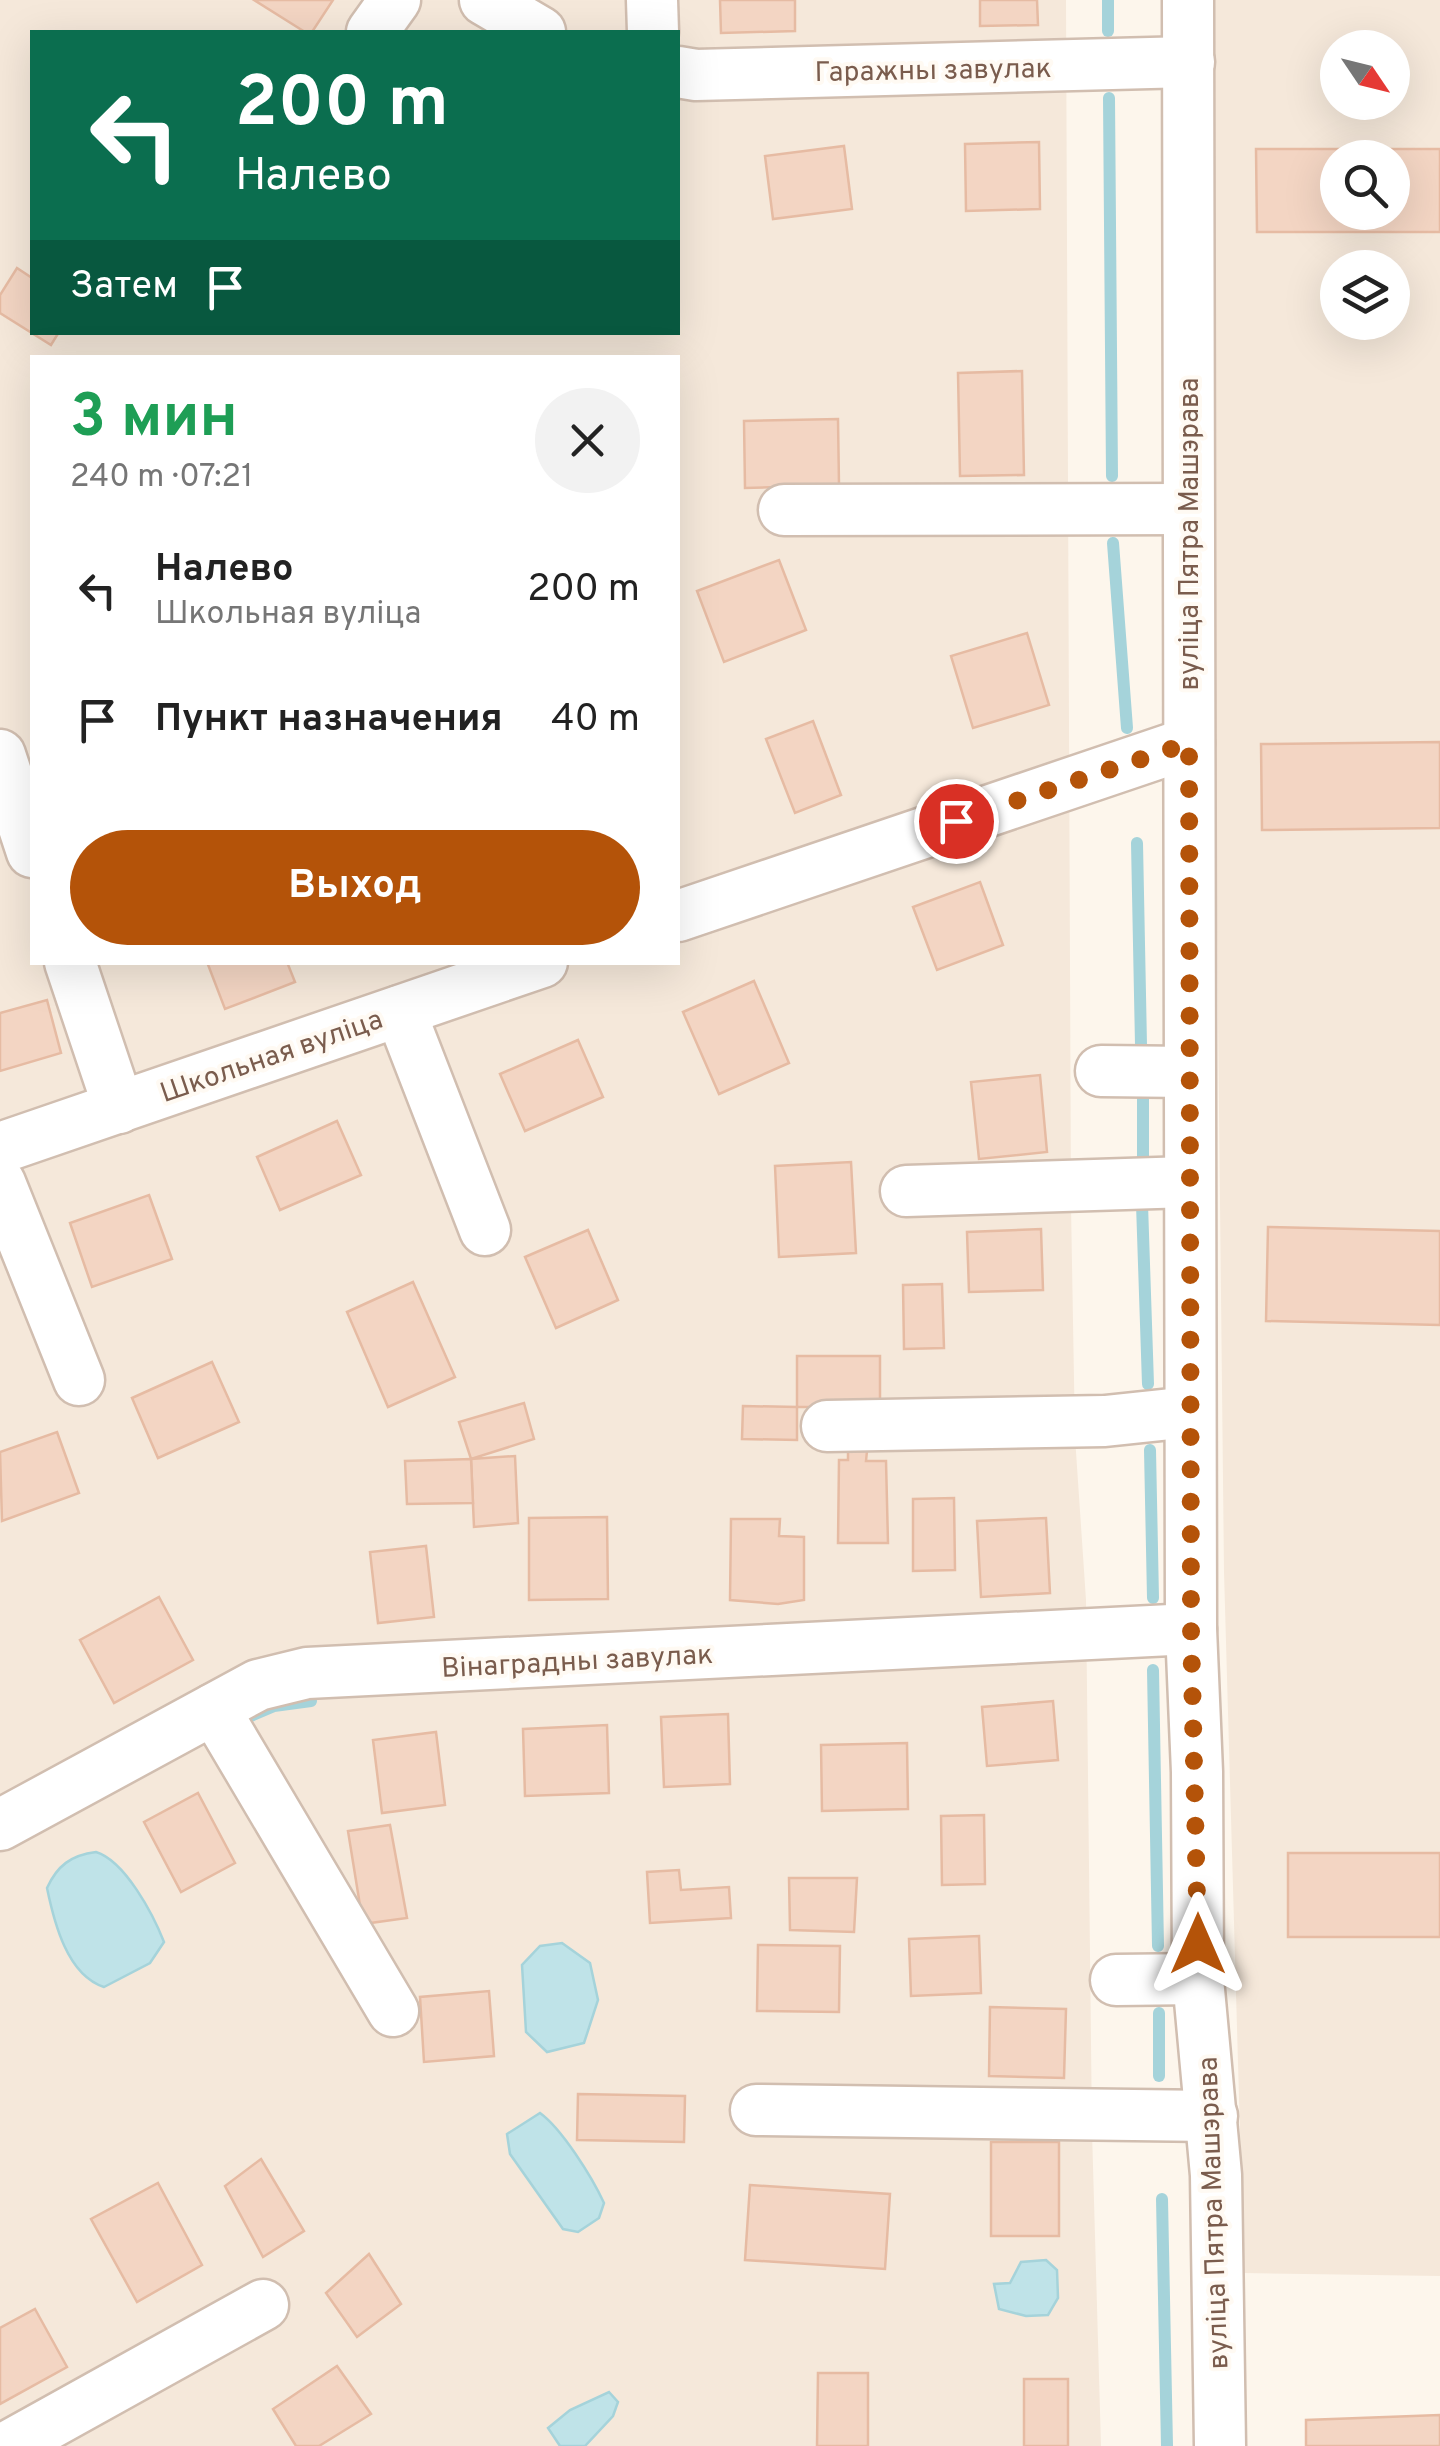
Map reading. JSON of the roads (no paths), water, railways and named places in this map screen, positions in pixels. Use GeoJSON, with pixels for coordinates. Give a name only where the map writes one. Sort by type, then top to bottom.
{"type":"FeatureCollection","features":[{"type":"Feature","properties":{"kind":"street"},"geometry":{"type":"LineString","coordinates":[[373,30],[395,0]]}},
{"type":"Feature","properties":{"kind":"street"},"geometry":{"type":"LineString","coordinates":[[485,0],[537,30]]}},
{"type":"Feature","properties":{"kind":"street"},"geometry":{"type":"LineString","coordinates":[[652,0],[652,30]]}},
{"type":"Feature","properties":{"kind":"street","name":"вуліца Пятра Машэрава"},"geometry":{"type":"LineString","coordinates":[[1188,0],[1191,1629],[1198,1979],[1212,2116],[1220,2446]]}},
{"type":"Feature","properties":{"kind":"street","name":"Гаражны завулак"},"geometry":{"type":"LineString","coordinates":[[680,72],[1189,62]]}},
{"type":"Feature","properties":{"kind":"street"},"geometry":{"type":"LineString","coordinates":[[784,510],[1186,509]]}},
{"type":"Feature","properties":{"kind":"street"},"geometry":{"type":"LineString","coordinates":[[680,915],[1189,743]]}},
{"type":"Feature","properties":{"kind":"street"},"geometry":{"type":"LineString","coordinates":[[0,755],[30,846]]}},
{"type":"Feature","properties":{"kind":"street"},"geometry":{"type":"LineString","coordinates":[[71,965],[118,1108]]}},
{"type":"Feature","properties":{"kind":"street","name":"Школьная вуліца"},"geometry":{"type":"LineString","coordinates":[[0,1148],[533,965]]}},
{"type":"Feature","properties":{"kind":"street"},"geometry":{"type":"LineString","coordinates":[[400,1011],[485,1230]]}},
{"type":"Feature","properties":{"kind":"street"},"geometry":{"type":"LineString","coordinates":[[1101,1071],[1189,1072]]}},
{"type":"Feature","properties":{"kind":"street"},"geometry":{"type":"LineString","coordinates":[[0,1182],[79,1380]]}},
{"type":"Feature","properties":{"kind":"street"},"geometry":{"type":"LineString","coordinates":[[906,1191],[1188,1182]]}},
{"type":"Feature","properties":{"kind":"street"},"geometry":{"type":"LineString","coordinates":[[827,1426],[1105,1422],[1190,1412]]}},
{"type":"Feature","properties":{"kind":"street","name":"Вінаградны завулак"},"geometry":{"type":"LineString","coordinates":[[0,1825],[258,1685],[307,1673],[1191,1629]]}},
{"type":"Feature","properties":{"kind":"street"},"geometry":{"type":"LineString","coordinates":[[214,1708],[394,2012]]}},
{"type":"Feature","properties":{"kind":"street"},"geometry":{"type":"LineString","coordinates":[[1116,1980],[1198,1979]]}},
{"type":"Feature","properties":{"kind":"street"},"geometry":{"type":"LineString","coordinates":[[756,2110],[1212,2116]]}},
{"type":"Feature","properties":{"kind":"street"},"geometry":{"type":"LineString","coordinates":[[9,2446],[264,2305]]}},
{"type":"Feature","properties":{"kind":"water"},"geometry":{"type":"Polygon","coordinates":[[[96,1852],[107,1857],[127,1877],[164,1942],[150,1963],[104,1987],[80,1971],[64,1946],[47,1888],[66,1863],[96,1852]]]}},
{"type":"Feature","properties":{"kind":"water"},"geometry":{"type":"Polygon","coordinates":[[[562,1943],[590,1963],[598,2000],[584,2043],[547,2052],[526,2032],[522,1965],[540,1946],[562,1943]]]}},
{"type":"Feature","properties":{"kind":"water"},"geometry":{"type":"Polygon","coordinates":[[[540,2113],[576,2154],[604,2203],[599,2218],[578,2232],[563,2229],[510,2154],[507,2134],[540,2113]]]}},
{"type":"Feature","properties":{"kind":"water"},"geometry":{"type":"Polygon","coordinates":[[[1046,2260],[1057,2270],[1058,2298],[1048,2315],[1026,2316],[999,2309],[994,2284],[1010,2283],[1021,2262],[1046,2260]]]}},
{"type":"Feature","properties":{"kind":"water"},"geometry":{"type":"Polygon","coordinates":[[[609,2392],[618,2402],[613,2416],[585,2446],[560,2446],[548,2428],[570,2410],[609,2392]]]}},
{"type":"Feature","properties":{"kind":"waterway"},"geometry":{"type":"LineString","coordinates":[[1108,0],[1108,31]]}},
{"type":"Feature","properties":{"kind":"waterway"},"geometry":{"type":"LineString","coordinates":[[1109,98],[1112,476]]}},
{"type":"Feature","properties":{"kind":"waterway"},"geometry":{"type":"LineString","coordinates":[[1113,543],[1127,728]]}},
{"type":"Feature","properties":{"kind":"waterway"},"geometry":{"type":"LineString","coordinates":[[1137,843],[1141,1045]]}},
{"type":"Feature","properties":{"kind":"waterway"},"geometry":{"type":"LineString","coordinates":[[1143,1089],[1143,1159]]}},
{"type":"Feature","properties":{"kind":"waterway"},"geometry":{"type":"LineString","coordinates":[[1142,1204],[1148,1384]]}},
{"type":"Feature","properties":{"kind":"waterway"},"geometry":{"type":"LineString","coordinates":[[1150,1450],[1153,1598]]}},
{"type":"Feature","properties":{"kind":"waterway"},"geometry":{"type":"LineString","coordinates":[[1153,1670],[1158,1946]]}},
{"type":"Feature","properties":{"kind":"waterway"},"geometry":{"type":"LineString","coordinates":[[246,1718],[274,1706],[311,1701]]}},
{"type":"Feature","properties":{"kind":"waterway"},"geometry":{"type":"LineString","coordinates":[[1159,2013],[1159,2076]]}},
{"type":"Feature","properties":{"kind":"waterway"},"geometry":{"type":"LineString","coordinates":[[1162,2199],[1167,2446]]}}]}
